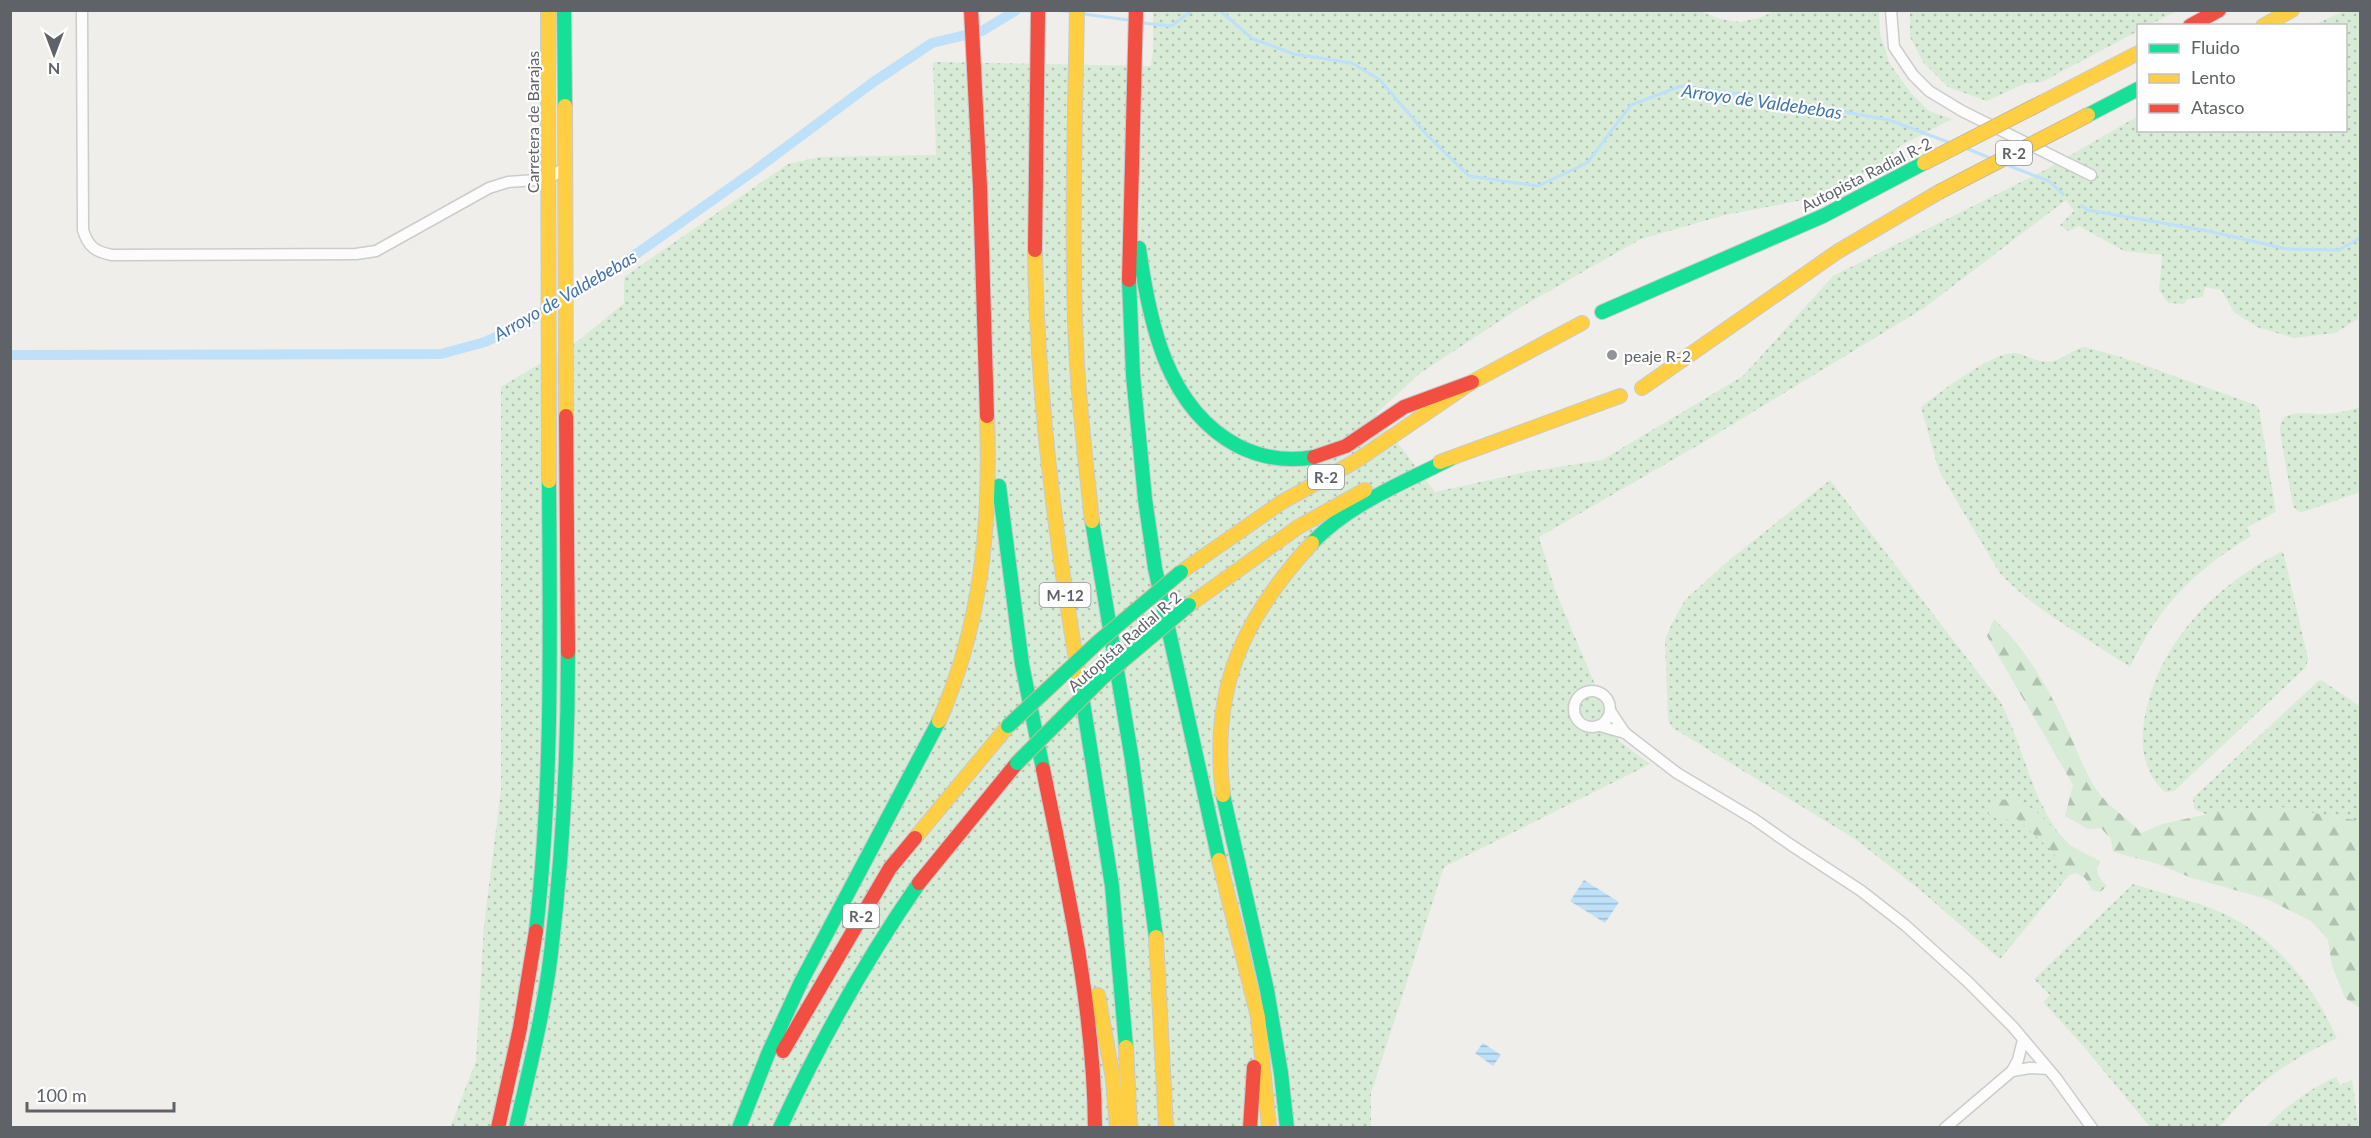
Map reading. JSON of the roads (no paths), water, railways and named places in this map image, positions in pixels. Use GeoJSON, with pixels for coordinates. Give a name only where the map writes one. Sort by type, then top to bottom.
{"type":"FeatureCollection","features":[{"type":"Feature","properties":{"kind":"main road","name":"Carretera de Barajas"},"geometry":{"type":"LineString","coordinates":[[498,1128],[520,1028],[533,954],[543,866],[550,732],[551,358],[548,10]]}},
{"type":"Feature","properties":{"kind":"main road","name":"Carretera de Barajas"},"geometry":{"type":"LineString","coordinates":[[516,1128],[538,1031],[551,954],[560,866],[568,730],[564,10]]}},
{"type":"Feature","properties":{"kind":"main road"},"geometry":{"type":"LineString","coordinates":[[971,10],[984,280],[995,441],[1005,544],[1022,664],[1086,992],[1094,1071],[1095,1128]]}},
{"type":"Feature","properties":{"kind":"main road","name":"M-12"},"geometry":{"type":"LineString","coordinates":[[1038,10],[1035,255],[1038,351],[1045,443],[1059,556],[1112,885],[1128,1049],[1130,1128]]}},
{"type":"Feature","properties":{"kind":"main road","name":"M-12"},"geometry":{"type":"LineString","coordinates":[[1077,10],[1073,183],[1075,323],[1082,432],[1095,545],[1132,760],[1158,950],[1166,1128]]}},
{"type":"Feature","properties":{"kind":"main road"},"geometry":{"type":"LineString","coordinates":[[1136,10],[1129,306],[1145,499],[1155,568],[1172,652],[1258,1017],[1269,1128]]}},
{"type":"Feature","properties":{"kind":"main road"},"geometry":{"type":"LineString","coordinates":[[2194,24],[2219,10]]}},
{"type":"Feature","properties":{"kind":"main road"},"geometry":{"type":"LineString","coordinates":[[2267,24],[2292,10]]}},
{"type":"Feature","properties":{"kind":"main road","name":"Autopista Radial R-2"},"geometry":{"type":"LineString","coordinates":[[1602,312],[1823,216],[2137,53]]}},
{"type":"Feature","properties":{"kind":"main road","name":"R-2"},"geometry":{"type":"LineString","coordinates":[[1642,388],[1837,252],[1939,192],[2137,90]]}},
{"type":"Feature","properties":{"kind":"main road"},"geometry":{"type":"LineString","coordinates":[[1131,158],[1145,289],[1159,343],[1185,399],[1203,423],[1222,438],[1236,447],[1269,458],[1294,460],[1312,458],[1354,442],[1396,412],[1472,382]]}},
{"type":"Feature","properties":{"kind":"main road"},"geometry":{"type":"LineString","coordinates":[[739,1128],[783,1022],[833,920],[938,724],[955,683],[969,638],[980,591],[988,521],[984,280]]}},
{"type":"Feature","properties":{"kind":"main road","name":"Autopista Radial R-2"},"geometry":{"type":"LineString","coordinates":[[745,1128],[792,1032],[890,868],[1008,726],[1098,642],[1181,572],[1282,502],[1356,460],[1472,382],[1582,323]]}},
{"type":"Feature","properties":{"kind":"main road","name":"Autopista Radial R-2"},"geometry":{"type":"LineString","coordinates":[[797,1089],[822,1038],[866,962],[914,891],[1017,763],[1101,680],[1189,605],[1298,527],[1382,480],[1450,459],[1620,396]]}},
{"type":"Feature","properties":{"kind":"main road"},"geometry":{"type":"LineString","coordinates":[[1287,1128],[1284,1091],[1272,1014],[1250,909],[1227,818],[1220,759],[1222,707],[1237,649],[1256,612],[1277,580],[1328,529],[1352,512],[1450,459]]}},
{"type":"Feature","properties":{"kind":"main road"},"geometry":{"type":"LineString","coordinates":[[1045,777],[1078,901],[1100,1004],[1113,1079],[1117,1128]]}},
{"type":"Feature","properties":{"kind":"main road"},"geometry":{"type":"LineString","coordinates":[[1236,931],[1253,1040],[1254,1080],[1250,1128]]}},
{"type":"Feature","properties":{"kind":"main road"},"geometry":{"type":"LineString","coordinates":[[785,1128],[797,1089]]}},
{"type":"Feature","properties":{"kind":"main road","name":"R-2"},"geometry":{"type":"LineString","coordinates":[[780,1128],[797,1089]]}},
{"type":"Feature","properties":{"kind":"street"},"geometry":{"type":"LineString","coordinates":[[82,10],[83,230],[90,247],[99,252],[112,255],[356,254],[376,251],[489,188],[508,183],[549,179],[565,166]]}},
{"type":"Feature","properties":{"kind":"street"},"geometry":{"type":"LineString","coordinates":[[1891,10],[1894,47],[1913,75],[1929,91],[1962,111],[2091,175]]}},
{"type":"Feature","properties":{"kind":"street"},"geometry":{"type":"LineString","coordinates":[[1625,733],[1600,726],[1590,728],[1577,720],[1574,705],[1579,696],[1588,691],[1599,692],[1607,698],[1611,712],[1625,733],[1677,773],[1754,819],[1860,890],[1934,951],[2023,1040],[2092,1128]]}},
{"type":"Feature","properties":{"kind":"street"},"geometry":{"type":"LineString","coordinates":[[1600,726],[1611,712]]}},
{"type":"Feature","properties":{"kind":"street"},"geometry":{"type":"LineString","coordinates":[[1945,1128],[2012,1071],[2018,1060],[2023,1040]]}},
{"type":"Feature","properties":{"kind":"street"},"geometry":{"type":"LineString","coordinates":[[2012,1071],[2030,1068],[2048,1069]]}},
{"type":"Feature","properties":{"kind":"water"},"geometry":{"type":"Polygon","coordinates":[[[1584,880],[1619,902],[1605,923],[1570,901],[1584,880]]]}},
{"type":"Feature","properties":{"kind":"water"},"geometry":{"type":"Polygon","coordinates":[[[1483,1043],[1501,1055],[1493,1066],[1475,1053],[1483,1043]]]}},
{"type":"Feature","properties":{"kind":"waterway","name":"Arroyo de Valdebebas"},"geometry":{"type":"LineString","coordinates":[[1057,10],[1071,12]]}},
{"type":"Feature","properties":{"kind":"waterway","name":"Arroyo de Valdebebas"},"geometry":{"type":"LineString","coordinates":[[1143,23],[1171,26],[1193,10]]}},
{"type":"Feature","properties":{"kind":"waterway","name":"Arroyo de Valdebebas"},"geometry":{"type":"LineString","coordinates":[[1219,10],[1253,39],[1294,54],[1352,63],[1380,80],[1427,135],[1469,176],[1538,186],[1587,163],[1631,105],[1681,86],[1776,99],[1889,120],[1948,142]]}},
{"type":"Feature","properties":{"kind":"waterway","name":"Arroyo de Valdebebas"},"geometry":{"type":"LineString","coordinates":[[1015,11],[1031,11]]}},
{"type":"Feature","properties":{"kind":"waterway","name":"Arroyo de Valdebebas"},"geometry":{"type":"LineString","coordinates":[[10,355],[441,354],[485,342],[523,324],[622,264],[754,171],[872,83],[932,43],[982,31],[1015,11]]}},
{"type":"Feature","properties":{"kind":"waterway","name":"Arroyo de Valdebebas"},"geometry":{"type":"LineString","coordinates":[[1084,14],[1128,20]]}},
{"type":"Feature","properties":{"kind":"waterway","name":"Arroyo de Valdebebas"},"geometry":{"type":"LineString","coordinates":[[1968,149],[1990,158]]}},
{"type":"Feature","properties":{"kind":"waterway","name":"Arroyo de Valdebebas"},"geometry":{"type":"LineString","coordinates":[[2007,165],[2049,181],[2063,194]]}},
{"type":"Feature","properties":{"kind":"waterway","name":"Arroyo de Valdebebas"},"geometry":{"type":"LineString","coordinates":[[2082,206],[2087,210],[2203,230],[2287,249],[2339,250],[2360,238]]}},
{"type":"Feature","properties":{"kind":"place","name":"peaje R-2"},"geometry":{"type":"Point","coordinates":[1612,355]}}]}
